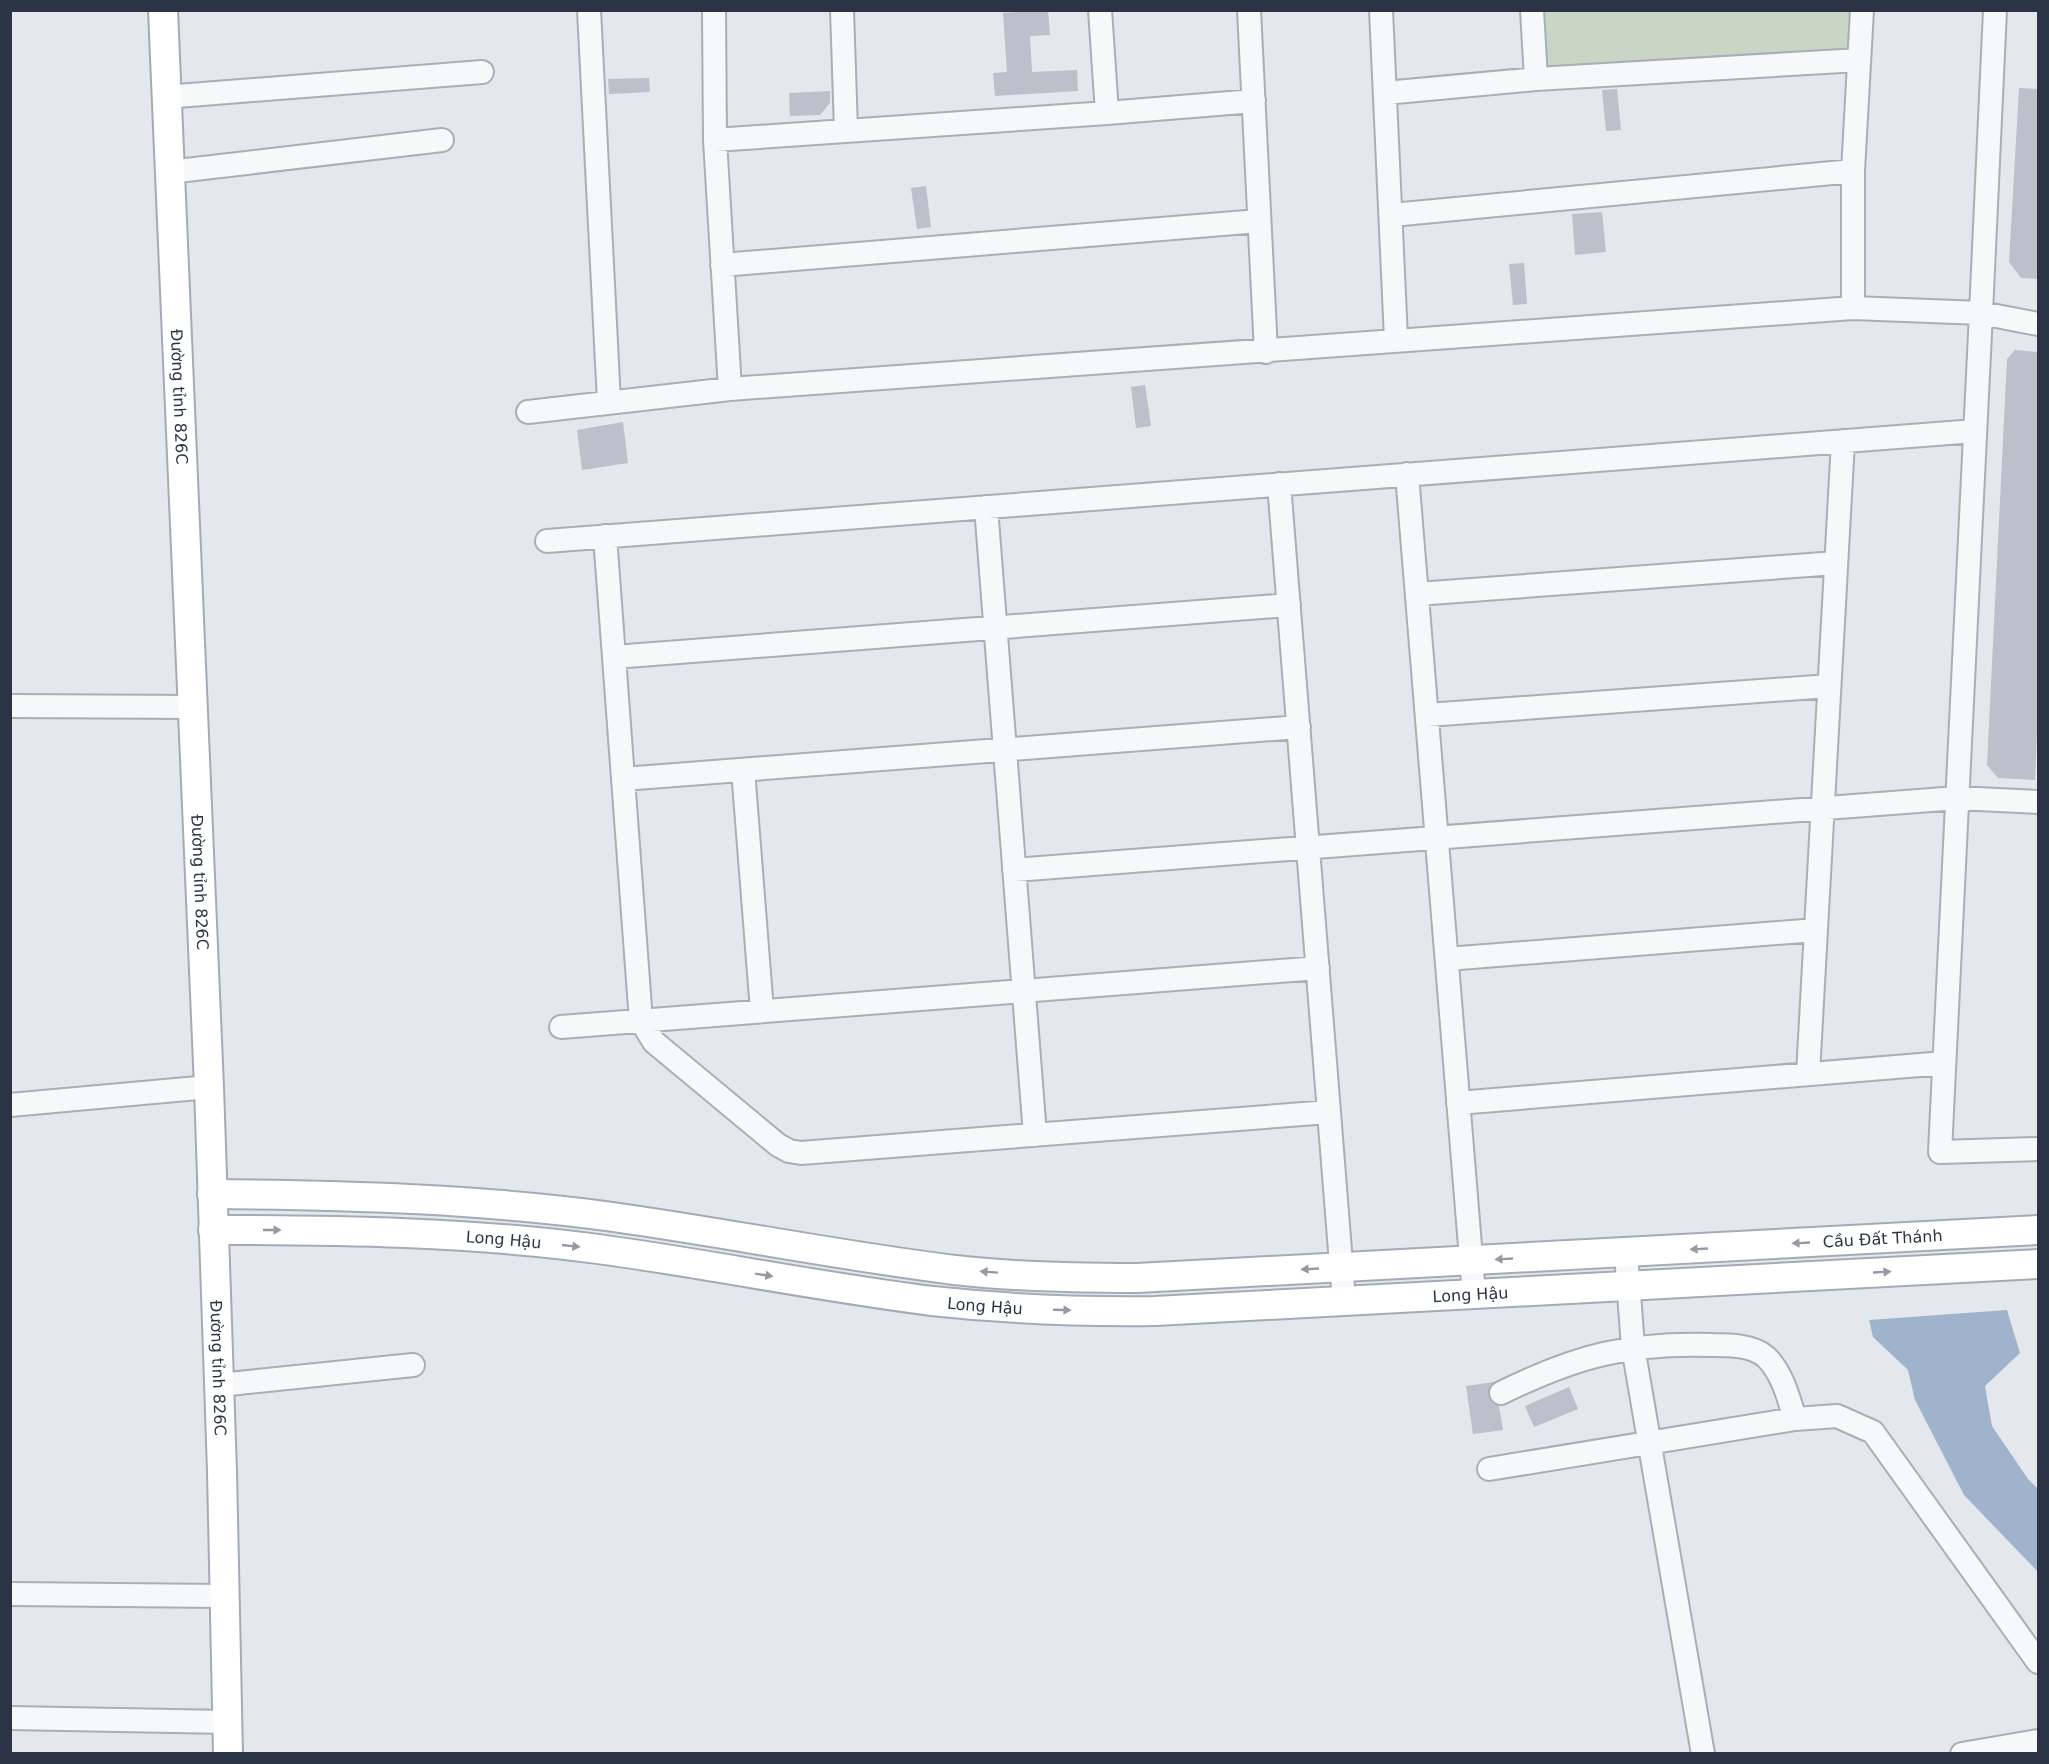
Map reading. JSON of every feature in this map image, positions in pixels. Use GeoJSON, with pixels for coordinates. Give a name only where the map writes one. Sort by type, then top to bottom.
{"type":"FeatureCollection","features":[{"type":"Feature","properties":{"kind":"main road","name":"Đường tỉnh 826C"},"geometry":{"type":"LineString","coordinates":[[163,10],[209,1087],[228,1754]]}},
{"type":"Feature","properties":{"kind":"main road","name":"Long Hậu"},"geometry":{"type":"LineString","coordinates":[[212,1194],[297,1195],[523,1207],[614,1217],[956,1270],[1036,1276],[1137,1278],[1757,1246]]}},
{"type":"Feature","properties":{"kind":"main road","name":"Long Hậu"},"geometry":{"type":"LineString","coordinates":[[213,1230],[372,1232],[534,1243],[597,1249],[930,1300],[986,1306],[1098,1312],[1155,1311],[1760,1279]]}},
{"type":"Feature","properties":{"kind":"main road","name":"Cầu Đất Thánh"},"geometry":{"type":"LineString","coordinates":[[1757,1246],[2038,1230]]}},
{"type":"Feature","properties":{"kind":"main road","name":"Cầu Đất Thánh"},"geometry":{"type":"LineString","coordinates":[[1760,1279],[2038,1264]]}},
{"type":"Feature","properties":{"kind":"street"},"geometry":{"type":"LineString","coordinates":[[589,10],[609,402]]}},
{"type":"Feature","properties":{"kind":"street"},"geometry":{"type":"LineString","coordinates":[[714,10],[715,140],[730,389]]}},
{"type":"Feature","properties":{"kind":"street"},"geometry":{"type":"LineString","coordinates":[[842,10],[846,130]]}},
{"type":"Feature","properties":{"kind":"street"},"geometry":{"type":"LineString","coordinates":[[1100,10],[1107,113]]}},
{"type":"Feature","properties":{"kind":"street"},"geometry":{"type":"LineString","coordinates":[[1249,10],[1266,352]]}},
{"type":"Feature","properties":{"kind":"street"},"geometry":{"type":"LineString","coordinates":[[1381,10],[1396,339]]}},
{"type":"Feature","properties":{"kind":"street"},"geometry":{"type":"LineString","coordinates":[[1532,10],[1536,80]]}},
{"type":"Feature","properties":{"kind":"street"},"geometry":{"type":"LineString","coordinates":[[1852,308],[1853,171],[1862,10]]}},
{"type":"Feature","properties":{"kind":"street"},"geometry":{"type":"LineString","coordinates":[[1995,10],[1940,1152],[2038,1149]]}},
{"type":"Feature","properties":{"kind":"street"},"geometry":{"type":"LineString","coordinates":[[1385,93],[1536,80],[1859,60]]}},
{"type":"Feature","properties":{"kind":"street"},"geometry":{"type":"LineString","coordinates":[[165,97],[482,72]]}},
{"type":"Feature","properties":{"kind":"street"},"geometry":{"type":"LineString","coordinates":[[715,140],[1254,101]]}},
{"type":"Feature","properties":{"kind":"street"},"geometry":{"type":"LineString","coordinates":[[169,172],[442,140]]}},
{"type":"Feature","properties":{"kind":"street"},"geometry":{"type":"LineString","coordinates":[[1392,215],[1853,171]]}},
{"type":"Feature","properties":{"kind":"street"},"geometry":{"type":"LineString","coordinates":[[722,265],[1259,221]]}},
{"type":"Feature","properties":{"kind":"street"},"geometry":{"type":"LineString","coordinates":[[528,412],[730,389],[1266,352],[1396,339],[1852,308],[1981,313],[2038,324]]}},
{"type":"Feature","properties":{"kind":"street"},"geometry":{"type":"LineString","coordinates":[[547,541],[1975,431]]}},
{"type":"Feature","properties":{"kind":"street"},"geometry":{"type":"LineString","coordinates":[[1808,1074],[1843,441]]}},
{"type":"Feature","properties":{"kind":"street"},"geometry":{"type":"LineString","coordinates":[[1407,474],[1474,1294]]}},
{"type":"Feature","properties":{"kind":"street"},"geometry":{"type":"LineString","coordinates":[[1280,484],[1344,1301]]}},
{"type":"Feature","properties":{"kind":"street"},"geometry":{"type":"LineString","coordinates":[[986,507],[1035,1135]]}},
{"type":"Feature","properties":{"kind":"street"},"geometry":{"type":"LineString","coordinates":[[605,536],[641,1021],[654,1042],[778,1145],[789,1151],[801,1153],[1329,1112]]}},
{"type":"Feature","properties":{"kind":"street"},"geometry":{"type":"LineString","coordinates":[[1417,594],[1836,563]]}},
{"type":"Feature","properties":{"kind":"street"},"geometry":{"type":"LineString","coordinates":[[614,657],[1289,605]]}},
{"type":"Feature","properties":{"kind":"street"},"geometry":{"type":"LineString","coordinates":[[1427,715],[1830,686]]}},
{"type":"Feature","properties":{"kind":"street"},"geometry":{"type":"LineString","coordinates":[[10,706],[194,707]]}},
{"type":"Feature","properties":{"kind":"street"},"geometry":{"type":"LineString","coordinates":[[623,779],[1299,727]]}},
{"type":"Feature","properties":{"kind":"street"},"geometry":{"type":"LineString","coordinates":[[743,770],[762,1011]]}},
{"type":"Feature","properties":{"kind":"street"},"geometry":{"type":"LineString","coordinates":[[1014,870],[1957,798],[2038,802]]}},
{"type":"Feature","properties":{"kind":"street"},"geometry":{"type":"LineString","coordinates":[[1447,959],[1816,930]]}},
{"type":"Feature","properties":{"kind":"street"},"geometry":{"type":"LineString","coordinates":[[561,1027],[1318,968]]}},
{"type":"Feature","properties":{"kind":"street"},"geometry":{"type":"LineString","coordinates":[[1458,1103],[1944,1063]]}},
{"type":"Feature","properties":{"kind":"street"},"geometry":{"type":"LineString","coordinates":[[10,1105],[209,1087]]}},
{"type":"Feature","properties":{"kind":"street"},"geometry":{"type":"LineString","coordinates":[[1626,1253],[1633,1347],[1703,1754]]}},
{"type":"Feature","properties":{"kind":"street"},"geometry":{"type":"LineString","coordinates":[[1501,1393],[1542,1383],[1602,1352],[1633,1347],[1684,1344],[1742,1346],[1765,1356],[1782,1382],[1795,1419]]}},
{"type":"Feature","properties":{"kind":"street"},"geometry":{"type":"LineString","coordinates":[[219,1385],[413,1365]]}},
{"type":"Feature","properties":{"kind":"street"},"geometry":{"type":"LineString","coordinates":[[1489,1469],[1795,1419],[1837,1416],[1873,1432],[2038,1662]]}},
{"type":"Feature","properties":{"kind":"street"},"geometry":{"type":"LineString","coordinates":[[10,1594],[224,1596]]}},
{"type":"Feature","properties":{"kind":"street"},"geometry":{"type":"LineString","coordinates":[[10,1718],[227,1722]]}},
{"type":"Feature","properties":{"kind":"street"},"geometry":{"type":"LineString","coordinates":[[1962,1754],[2038,1741]]}},
{"type":"Feature","properties":{"kind":"green space"},"geometry":{"type":"Polygon","coordinates":[[[1532,11],[1862,11],[1859,60],[1536,79],[1532,11]]]}},
{"type":"Feature","properties":{"kind":"water"},"geometry":{"type":"Polygon","coordinates":[[[2007,1310],[2020,1353],[1985,1386],[1992,1426],[2028,1479],[2038,1489],[2038,1572],[1964,1495],[1915,1400],[1908,1370],[1873,1337],[1869,1320],[2007,1310]]]}},
{"type":"Feature","properties":{"kind":"building"},"geometry":{"type":"Polygon","coordinates":[[[1048,10],[1050,35],[1030,36],[1032,72],[1077,70],[1078,91],[995,96],[993,73],[1007,72],[1003,13],[1048,10]]]}},
{"type":"Feature","properties":{"kind":"building"},"geometry":{"type":"Polygon","coordinates":[[[649,78],[650,92],[609,94],[608,79],[649,78]]]}},
{"type":"Feature","properties":{"kind":"building"},"geometry":{"type":"Polygon","coordinates":[[[2019,88],[2038,89],[2038,279],[2021,278],[2009,262],[2019,88]]]}},
{"type":"Feature","properties":{"kind":"building"},"geometry":{"type":"Polygon","coordinates":[[[1617,89],[1621,130],[1606,131],[1602,90],[1617,89]]]}},
{"type":"Feature","properties":{"kind":"building"},"geometry":{"type":"Polygon","coordinates":[[[830,91],[830,103],[820,115],[790,116],[789,93],[830,91]]]}},
{"type":"Feature","properties":{"kind":"building"},"geometry":{"type":"Polygon","coordinates":[[[926,186],[931,227],[917,229],[911,188],[926,186]]]}},
{"type":"Feature","properties":{"kind":"building"},"geometry":{"type":"Polygon","coordinates":[[[1602,212],[1606,252],[1575,255],[1572,214],[1602,212]]]}},
{"type":"Feature","properties":{"kind":"building"},"geometry":{"type":"Polygon","coordinates":[[[1524,263],[1527,304],[1513,305],[1509,264],[1524,263]]]}},
{"type":"Feature","properties":{"kind":"building"},"geometry":{"type":"Polygon","coordinates":[[[2015,350],[2038,352],[2038,713],[2035,780],[1998,778],[1987,765],[2007,359],[2015,350]]]}},
{"type":"Feature","properties":{"kind":"building"},"geometry":{"type":"Polygon","coordinates":[[[1145,385],[1151,426],[1136,428],[1131,387],[1145,385]]]}},
{"type":"Feature","properties":{"kind":"building"},"geometry":{"type":"Polygon","coordinates":[[[623,422],[628,463],[582,470],[577,430],[623,422]]]}},
{"type":"Feature","properties":{"kind":"building"},"geometry":{"type":"Polygon","coordinates":[[[1494,1382],[1488,1391],[1489,1398],[1499,1406],[1503,1430],[1473,1434],[1466,1386],[1494,1382]]]}},
{"type":"Feature","properties":{"kind":"building"},"geometry":{"type":"Polygon","coordinates":[[[1569,1387],[1578,1409],[1534,1427],[1525,1406],[1569,1387]]]}}]}
